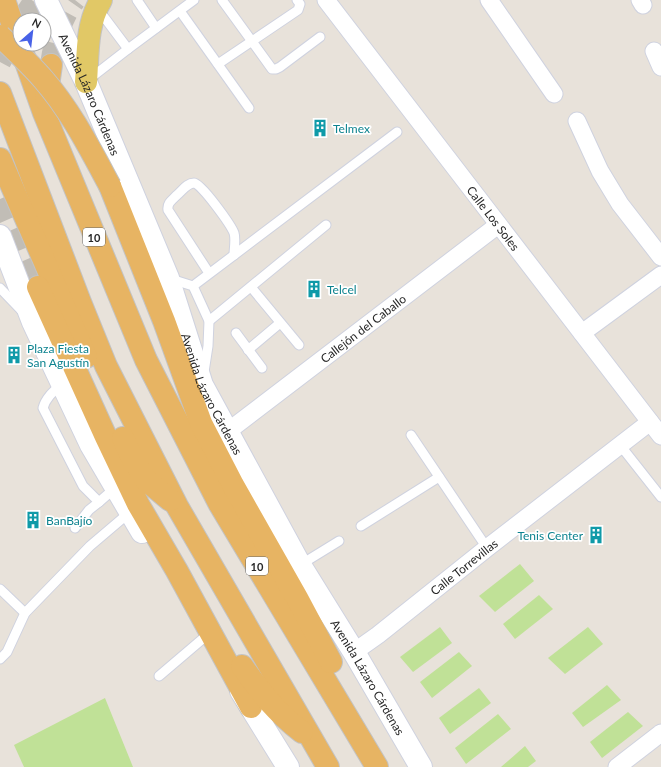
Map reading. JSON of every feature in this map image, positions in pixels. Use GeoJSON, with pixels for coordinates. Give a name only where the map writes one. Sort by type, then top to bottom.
{"type":"FeatureCollection","features":[{"type":"Feature","properties":{"kind":"highway","name":"10"},"geometry":{"type":"LineString","coordinates":[[4,0],[44,113],[146,360],[219,503],[377,767]]}},
{"type":"Feature","properties":{"kind":"highway"},"geometry":{"type":"LineString","coordinates":[[0,36],[20,54],[53,91],[87,143],[110,186],[164,321],[201,423],[232,485],[297,598],[386,767]]}},
{"type":"Feature","properties":{"kind":"highway"},"geometry":{"type":"LineString","coordinates":[[44,113],[51,65]]}},
{"type":"Feature","properties":{"kind":"highway"},"geometry":{"type":"LineString","coordinates":[[0,93],[106,366],[177,506],[328,767]]}},
{"type":"Feature","properties":{"kind":"highway"},"geometry":{"type":"LineString","coordinates":[[0,118],[17,138]]}},
{"type":"Feature","properties":{"kind":"highway"},"geometry":{"type":"LineString","coordinates":[[0,158],[94,376],[132,458],[146,480],[177,506]]}},
{"type":"Feature","properties":{"kind":"highway"},"geometry":{"type":"LineString","coordinates":[[38,287],[138,504],[177,571],[251,707]]}},
{"type":"Feature","properties":{"kind":"highway"},"geometry":{"type":"LineString","coordinates":[[164,321],[202,383]]}},
{"type":"Feature","properties":{"kind":"highway"},"geometry":{"type":"LineString","coordinates":[[177,571],[257,688],[284,718],[312,739]]}},
{"type":"Feature","properties":{"kind":"main road"},"geometry":{"type":"LineString","coordinates":[[86,82],[89,28],[94,11],[102,8]]}},
{"type":"Feature","properties":{"kind":"street","name":"Avenida Lázaro Cárdenas"},"geometry":{"type":"LineString","coordinates":[[46,0],[86,82],[168,278],[202,383],[227,432],[300,565],[354,652],[421,767]]}},
{"type":"Feature","properties":{"kind":"street","name":"Calle Los Soles"},"geometry":{"type":"LineString","coordinates":[[326,0],[657,430]]}},
{"type":"Feature","properties":{"kind":"street"},"geometry":{"type":"LineString","coordinates":[[489,0],[554,94]]}},
{"type":"Feature","properties":{"kind":"street"},"geometry":{"type":"LineString","coordinates":[[654,51],[661,67]]}},
{"type":"Feature","properties":{"kind":"street"},"geometry":{"type":"LineString","coordinates":[[577,121],[600,171],[620,204],[661,257]]}},
{"type":"Feature","properties":{"kind":"street","name":"Callejón del Caballo"},"geometry":{"type":"LineString","coordinates":[[227,432],[498,225]]}},
{"type":"Feature","properties":{"kind":"street"},"geometry":{"type":"LineString","coordinates":[[0,236],[33,322],[91,445],[130,512],[288,767]]}},
{"type":"Feature","properties":{"kind":"street"},"geometry":{"type":"LineString","coordinates":[[582,333],[661,275]]}},
{"type":"Feature","properties":{"kind":"street","name":"Calle Torrevillas"},"geometry":{"type":"LineString","coordinates":[[354,652],[378,635],[620,445],[657,430]]}},
{"type":"Feature","properties":{"kind":"street"},"geometry":{"type":"LineString","coordinates":[[617,767],[661,733]]}},
{"type":"Feature","properties":{"kind":"lane"},"geometry":{"type":"LineString","coordinates":[[137,0],[156,28]]}},
{"type":"Feature","properties":{"kind":"lane"},"geometry":{"type":"LineString","coordinates":[[222,0],[272,69],[276,69],[320,37]]}},
{"type":"Feature","properties":{"kind":"lane"},"geometry":{"type":"LineString","coordinates":[[218,64],[298,10],[300,4],[296,0]]}},
{"type":"Feature","properties":{"kind":"lane"},"geometry":{"type":"LineString","coordinates":[[86,82],[186,4],[218,64],[249,108]]}},
{"type":"Feature","properties":{"kind":"lane"},"geometry":{"type":"LineString","coordinates":[[102,8],[128,49]]}},
{"type":"Feature","properties":{"kind":"lane"},"geometry":{"type":"LineString","coordinates":[[193,286],[397,132]]}},
{"type":"Feature","properties":{"kind":"lane"},"geometry":{"type":"LineString","coordinates":[[209,274],[167,207],[171,201],[188,185],[196,183],[199,185],[216,206],[234,234],[234,255]]}},
{"type":"Feature","properties":{"kind":"lane"},"geometry":{"type":"LineString","coordinates":[[209,321],[326,225]]}},
{"type":"Feature","properties":{"kind":"lane"},"geometry":{"type":"LineString","coordinates":[[168,278],[193,286],[209,321],[208,346],[202,383]]}},
{"type":"Feature","properties":{"kind":"lane"},"geometry":{"type":"LineString","coordinates":[[251,287],[299,345]]}},
{"type":"Feature","properties":{"kind":"lane"},"geometry":{"type":"LineString","coordinates":[[0,288],[33,322]]}},
{"type":"Feature","properties":{"kind":"lane"},"geometry":{"type":"LineString","coordinates":[[248,350],[280,323]]}},
{"type":"Feature","properties":{"kind":"lane"},"geometry":{"type":"LineString","coordinates":[[236,333],[262,368]]}},
{"type":"Feature","properties":{"kind":"lane"},"geometry":{"type":"LineString","coordinates":[[62,384],[52,393],[45,402],[43,408],[83,486],[99,502]]}},
{"type":"Feature","properties":{"kind":"lane"},"geometry":{"type":"LineString","coordinates":[[411,435],[487,548]]}},
{"type":"Feature","properties":{"kind":"lane"},"geometry":{"type":"LineString","coordinates":[[620,445],[661,497]]}},
{"type":"Feature","properties":{"kind":"lane"},"geometry":{"type":"LineString","coordinates":[[362,526],[439,478]]}},
{"type":"Feature","properties":{"kind":"lane"},"geometry":{"type":"LineString","coordinates":[[76,528],[89,510],[107,495],[118,491]]}},
{"type":"Feature","properties":{"kind":"lane"},"geometry":{"type":"LineString","coordinates":[[0,659],[7,652],[25,614],[90,546],[130,512]]}},
{"type":"Feature","properties":{"kind":"lane"},"geometry":{"type":"LineString","coordinates":[[300,565],[339,541]]}},
{"type":"Feature","properties":{"kind":"lane"},"geometry":{"type":"LineString","coordinates":[[0,589],[25,614]]}},
{"type":"Feature","properties":{"kind":"lane"},"geometry":{"type":"LineString","coordinates":[[159,676],[206,636]]}},
{"type":"Feature","properties":{"kind":"green space"},"geometry":{"type":"Polygon","coordinates":[[[520,564],[534,581],[495,612],[479,596],[520,564]]]}},
{"type":"Feature","properties":{"kind":"green space"},"geometry":{"type":"Polygon","coordinates":[[[539,595],[553,609],[515,639],[503,624],[539,595]]]}},
{"type":"Feature","properties":{"kind":"green space"},"geometry":{"type":"Polygon","coordinates":[[[440,627],[452,643],[413,672],[400,657],[440,627]]]}},
{"type":"Feature","properties":{"kind":"green space"},"geometry":{"type":"Polygon","coordinates":[[[588,627],[603,644],[565,674],[548,658],[588,627]]]}},
{"type":"Feature","properties":{"kind":"green space"},"geometry":{"type":"Polygon","coordinates":[[[459,652],[472,666],[432,698],[420,682],[459,652]]]}},
{"type":"Feature","properties":{"kind":"green space"},"geometry":{"type":"Polygon","coordinates":[[[607,685],[621,700],[583,727],[572,713],[607,685]]]}},
{"type":"Feature","properties":{"kind":"green space"},"geometry":{"type":"Polygon","coordinates":[[[479,688],[491,703],[450,734],[439,718],[479,688]]]}},
{"type":"Feature","properties":{"kind":"green space"},"geometry":{"type":"Polygon","coordinates":[[[105,698],[133,767],[24,767],[14,745],[105,698]]]}},
{"type":"Feature","properties":{"kind":"green space"},"geometry":{"type":"Polygon","coordinates":[[[628,712],[643,726],[602,758],[590,742],[628,712]]]}},
{"type":"Feature","properties":{"kind":"green space"},"geometry":{"type":"Polygon","coordinates":[[[498,714],[511,729],[466,764],[455,748],[498,714]]]}},
{"type":"Feature","properties":{"kind":"green space"},"geometry":{"type":"Polygon","coordinates":[[[525,746],[536,761],[528,767],[501,767],[525,746]]]}},
{"type":"Feature","properties":{"kind":"tunnel"},"geometry":{"type":"LineString","coordinates":[[27,12],[35,0]]}},
{"type":"Feature","properties":{"kind":"tunnel"},"geometry":{"type":"LineString","coordinates":[[51,65],[54,48],[62,22],[75,0]]}},
{"type":"Feature","properties":{"kind":"tunnel"},"geometry":{"type":"LineString","coordinates":[[0,62],[12,39]]}},
{"type":"Feature","properties":{"kind":"tunnel"},"geometry":{"type":"LineString","coordinates":[[0,199],[38,287]]}},
{"type":"Feature","properties":{"kind":"place","name":"Telmex"},"geometry":{"type":"Point","coordinates":[320,128]}},
{"type":"Feature","properties":{"kind":"place","name":"Telcel"},"geometry":{"type":"Point","coordinates":[314,289]}},
{"type":"Feature","properties":{"kind":"place","name":"Plaza Fiesta San Agustín"},"geometry":{"type":"Point","coordinates":[14,355]}},
{"type":"Feature","properties":{"kind":"place","name":"BanBajío"},"geometry":{"type":"Point","coordinates":[33,520]}},
{"type":"Feature","properties":{"kind":"place","name":"Tenis Center"},"geometry":{"type":"Point","coordinates":[596,535]}}]}
